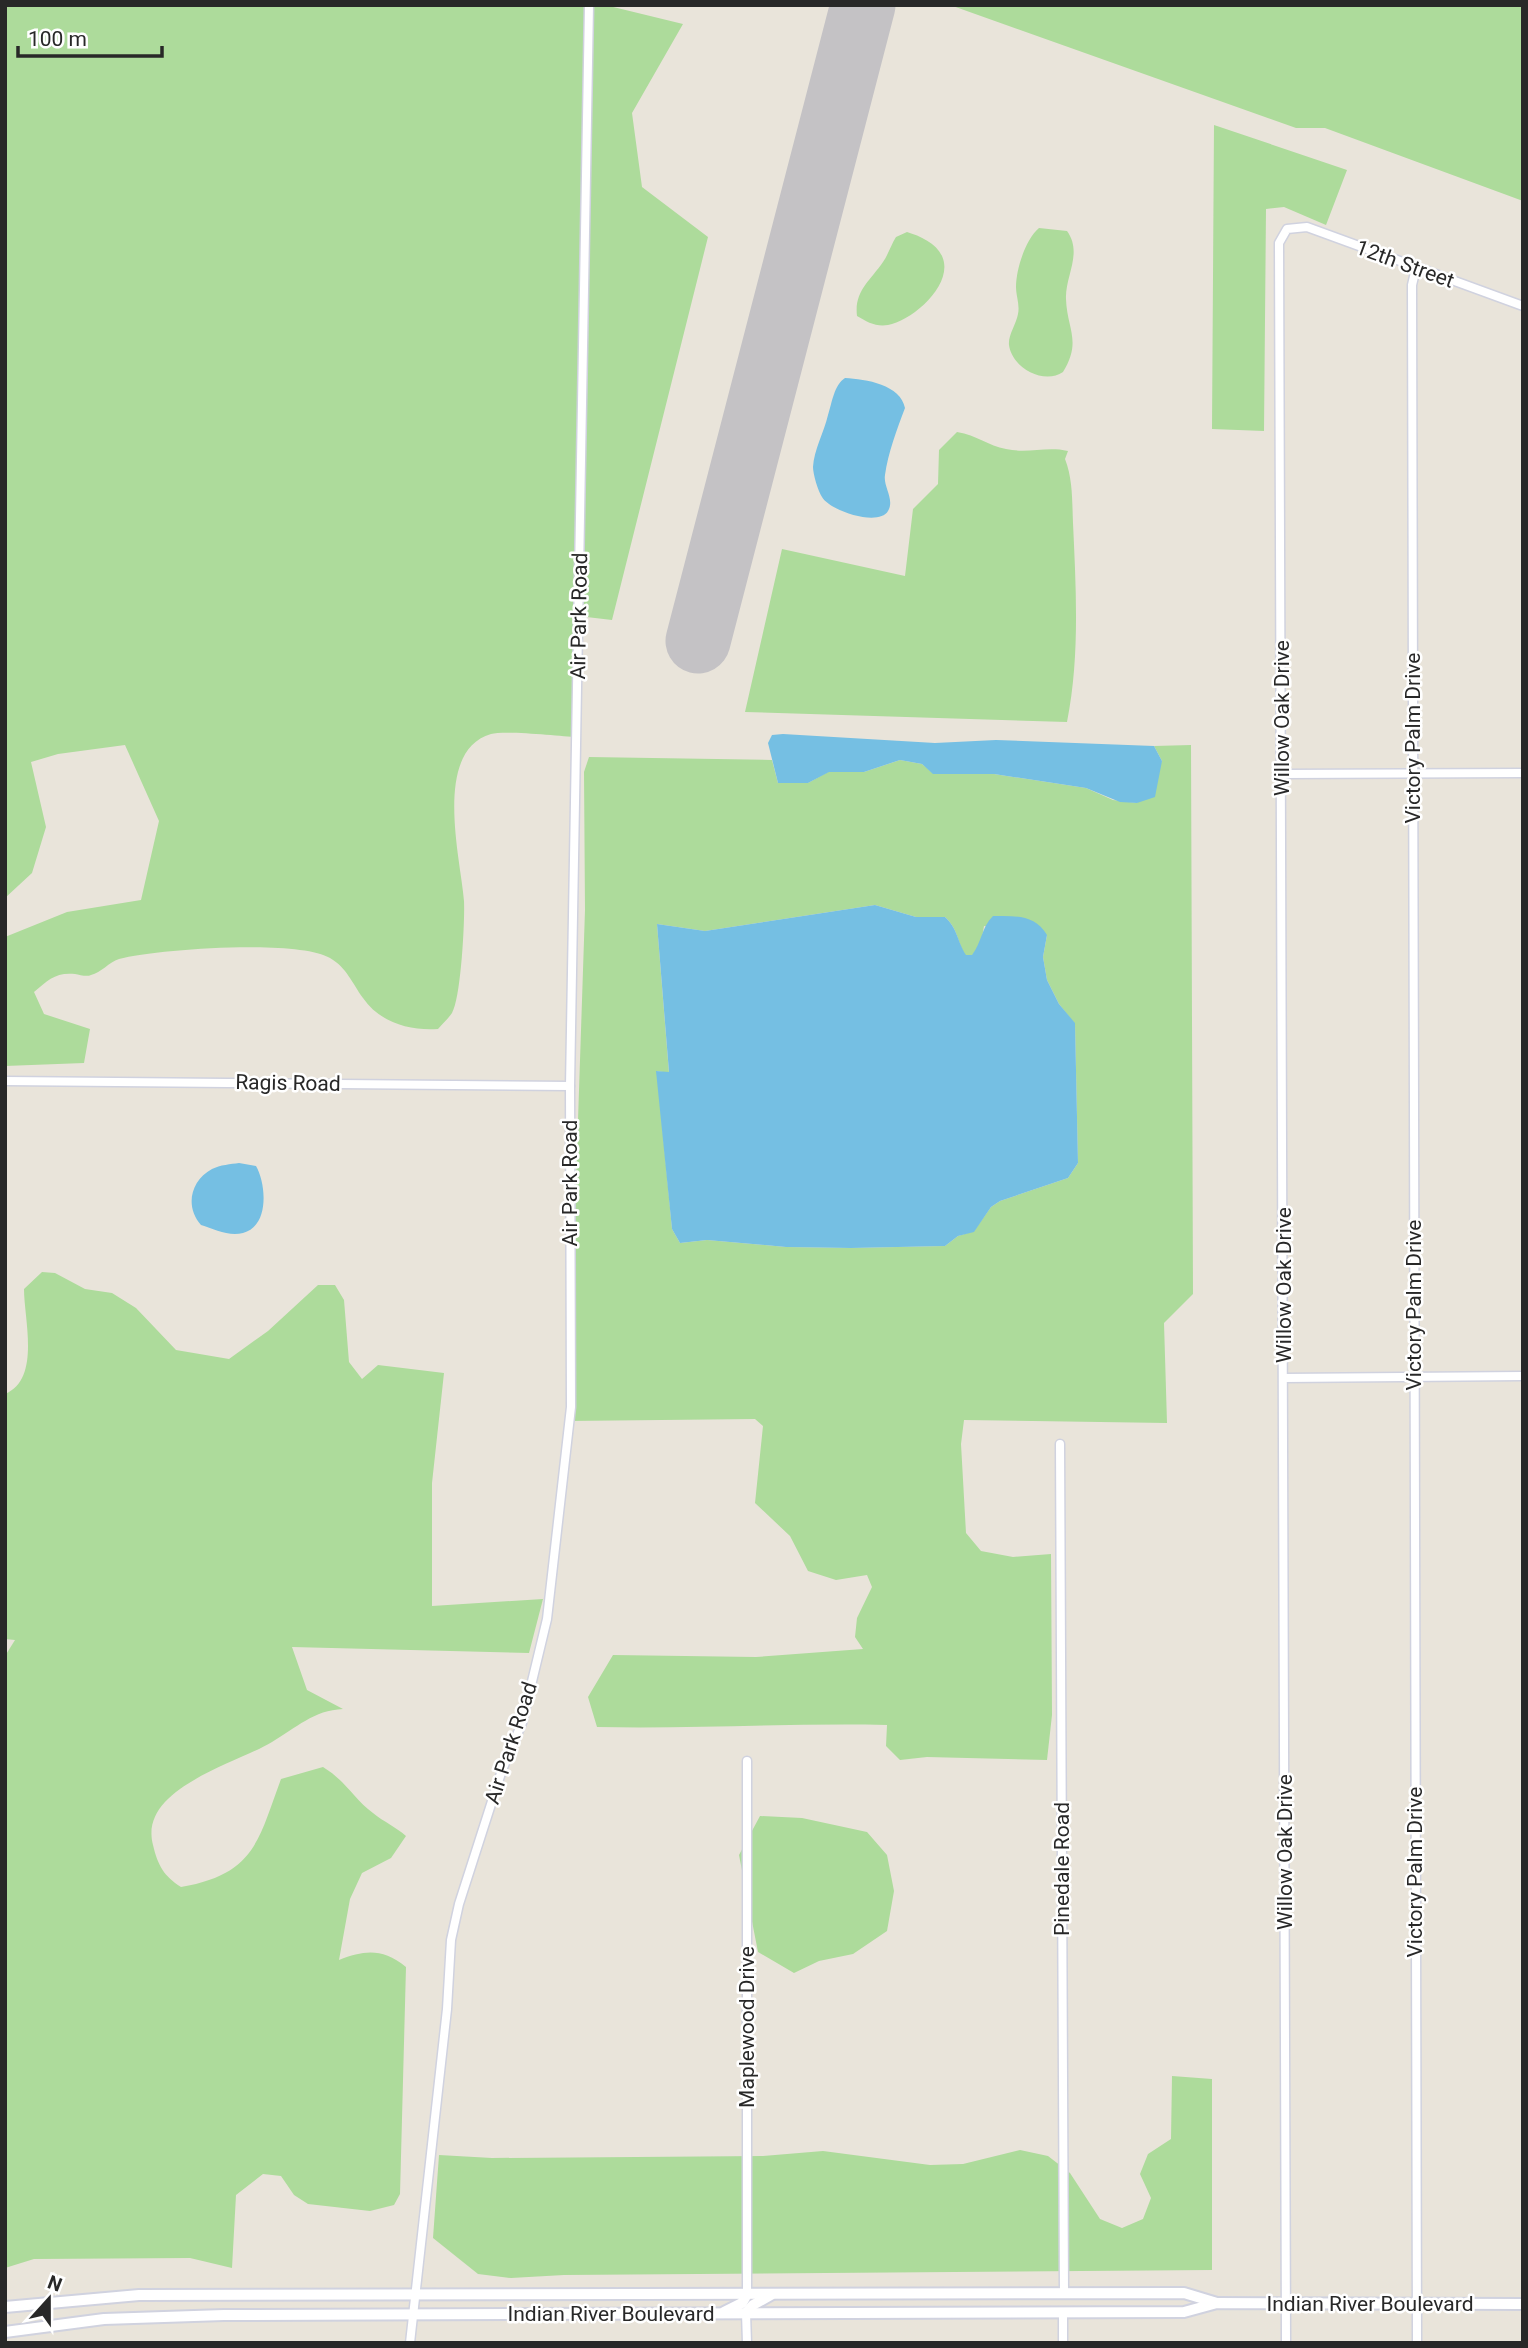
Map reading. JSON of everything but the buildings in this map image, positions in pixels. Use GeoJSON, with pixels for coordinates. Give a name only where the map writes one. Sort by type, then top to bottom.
{"type":"FeatureCollection","features":[{"type":"Feature","properties":{"kind":"main road","name":"Indian River Boulevard"},"geometry":{"type":"LineString","coordinates":[[5,2306],[139,2295],[1064,2293],[1184,2293],[1217,2303],[1523,2304]]}},
{"type":"Feature","properties":{"kind":"main road"},"geometry":{"type":"LineString","coordinates":[[722,2313],[736,2307],[747,2294]]}},
{"type":"Feature","properties":{"kind":"main road"},"geometry":{"type":"LineString","coordinates":[[746,2313],[753,2305],[773,2294]]}},
{"type":"Feature","properties":{"kind":"main road","name":"Indian River Boulevard"},"geometry":{"type":"LineString","coordinates":[[5,2332],[138,2317],[1184,2312],[1217,2303]]}},
{"type":"Feature","properties":{"kind":"street","name":"Air Park Road"},"geometry":{"type":"LineString","coordinates":[[410,2343],[447,2009],[451,1940],[459,1904],[498,1782],[522,1723],[547,1619],[571,1407],[570,1086],[589,5]]}},
{"type":"Feature","properties":{"kind":"street","name":"12th Street"},"geometry":{"type":"LineString","coordinates":[[1287,229],[1307,228],[1523,306]]}},
{"type":"Feature","properties":{"kind":"street","name":"Willow Oak Drive"},"geometry":{"type":"LineString","coordinates":[[1286,2343],[1279,243],[1287,229]]}},
{"type":"Feature","properties":{"kind":"street","name":"Victory Palm Drive"},"geometry":{"type":"LineString","coordinates":[[1416,268],[1412,285],[1417,2343]]}},
{"type":"Feature","properties":{"kind":"street"},"geometry":{"type":"LineString","coordinates":[[1282,774],[1523,774]]}},
{"type":"Feature","properties":{"kind":"street","name":"Ragis Road"},"geometry":{"type":"LineString","coordinates":[[5,1081],[570,1086]]}},
{"type":"Feature","properties":{"kind":"street"},"geometry":{"type":"LineString","coordinates":[[1284,1378],[1523,1376]]}},
{"type":"Feature","properties":{"kind":"street","name":"Pinedale Road"},"geometry":{"type":"LineString","coordinates":[[1060,1444],[1064,2293]]}},
{"type":"Feature","properties":{"kind":"street","name":"Maplewood Drive"},"geometry":{"type":"LineString","coordinates":[[747,1761],[747,2294]]}},
{"type":"Feature","properties":{"kind":"street"},"geometry":{"type":"LineString","coordinates":[[1063,2312],[1063,2343]]}},
{"type":"Feature","properties":{"kind":"street"},"geometry":{"type":"LineString","coordinates":[[746,2313],[747,2343]]}},
{"type":"Feature","properties":{"kind":"green space"},"geometry":{"type":"Polygon","coordinates":[[[5,5],[605,5],[683,24],[632,113],[642,187],[708,237],[612,620],[578,616],[577,737],[491,734],[473,744],[461,762],[454,808],[464,901],[462,959],[455,1005],[452,1013],[438,1029],[407,1027],[378,1014],[363,998],[341,966],[330,958],[313,952],[259,947],[194,949],[137,955],[112,962],[89,976],[63,974],[48,981],[34,992],[44,1014],[90,1029],[84,1063],[5,1066],[5,937],[67,912],[141,900],[159,821],[125,745],[58,754],[31,762],[46,827],[32,873],[5,898],[5,5]]]}},
{"type":"Feature","properties":{"kind":"green space"},"geometry":{"type":"Polygon","coordinates":[[[950,5],[1523,5],[1523,201],[1325,128],[1296,128],[950,5]]]}},
{"type":"Feature","properties":{"kind":"green space"},"geometry":{"type":"Polygon","coordinates":[[[1214,125],[1347,170],[1326,225],[1284,207],[1266,209],[1264,431],[1212,429],[1214,125]]]}},
{"type":"Feature","properties":{"kind":"green space"},"geometry":{"type":"Polygon","coordinates":[[[1039,228],[1067,231],[1073,248],[1066,290],[1072,352],[1063,372],[1055,376],[1038,375],[1022,367],[1011,353],[1009,345],[1018,311],[1016,287],[1020,264],[1026,247],[1039,228]]]}},
{"type":"Feature","properties":{"kind":"green space"},"geometry":{"type":"Polygon","coordinates":[[[907,232],[936,247],[942,256],[942,278],[929,300],[898,322],[880,325],[868,322],[857,316],[860,293],[885,259],[896,237],[907,232]]]}},
{"type":"Feature","properties":{"kind":"green space"},"geometry":{"type":"Polygon","coordinates":[[[957,432],[1006,449],[1068,451],[1065,459],[1072,490],[1076,623],[1074,673],[1067,722],[745,712],[782,549],[905,576],[913,509],[938,484],[939,450],[957,432]]]}},
{"type":"Feature","properties":{"kind":"green space"},"geometry":{"type":"Polygon","coordinates":[[[1191,745],[1193,1294],[1164,1323],[1167,1423],[964,1420],[961,1444],[966,1533],[981,1551],[1013,1557],[1051,1554],[1052,1715],[1047,1760],[927,1757],[900,1760],[886,1746],[887,1725],[597,1727],[588,1697],[613,1655],[756,1657],[863,1649],[855,1637],[857,1618],[872,1587],[867,1575],[836,1580],[808,1571],[790,1536],[755,1503],[763,1426],[755,1419],[568,1421],[585,910],[584,772],[589,757],[772,760],[778,783],[808,783],[828,772],[864,772],[900,760],[922,764],[934,774],[994,774],[1086,788],[1113,800],[1137,803],[1162,761],[1154,746],[1191,745]],[[875,905],[705,931],[657,924],[669,1073],[657,1071],[672,1229],[680,1243],[707,1240],[786,1247],[945,1246],[958,1236],[974,1231],[991,1207],[1000,1201],[1068,1178],[1078,1163],[1075,1024],[1059,1004],[1047,980],[1043,957],[1047,935],[984,926],[981,944],[972,956],[965,955],[955,931],[945,917],[916,917],[875,905]]]}},
{"type":"Feature","properties":{"kind":"green space"},"geometry":{"type":"Polygon","coordinates":[[[42,1272],[55,1273],[85,1289],[112,1293],[136,1308],[176,1350],[229,1359],[268,1331],[318,1285],[335,1285],[344,1300],[349,1362],[362,1379],[378,1365],[444,1373],[432,1483],[432,1606],[543,1599],[529,1653],[292,1647],[307,1690],[343,1709],[314,1716],[272,1742],[193,1780],[160,1808],[152,1825],[155,1852],[170,1879],[181,1887],[206,1881],[225,1873],[250,1851],[259,1837],[281,1779],[323,1767],[338,1778],[366,1807],[406,1836],[391,1858],[362,1873],[350,1899],[339,1960],[357,1954],[373,1953],[389,1956],[406,1967],[400,2194],[394,2205],[370,2211],[308,2204],[294,2195],[281,2176],[263,2174],[236,2195],[232,2268],[190,2258],[34,2259],[5,2268],[5,1656],[15,1640],[5,1639],[5,1394],[16,1386],[23,1376],[27,1362],[24,1289],[42,1272]]]}},
{"type":"Feature","properties":{"kind":"green space"},"geometry":{"type":"Polygon","coordinates":[[[760,1816],[802,1818],[867,1832],[887,1855],[894,1891],[887,1931],[853,1954],[819,1961],[794,1973],[758,1952],[739,1855],[760,1816]]]}},
{"type":"Feature","properties":{"kind":"green space"},"geometry":{"type":"Polygon","coordinates":[[[1172,2076],[1212,2079],[1212,2270],[564,2275],[511,2278],[478,2274],[433,2238],[439,2155],[492,2158],[763,2156],[823,2151],[930,2165],[963,2164],[1020,2150],[1048,2156],[1070,2173],[1100,2219],[1122,2228],[1143,2219],[1151,2198],[1140,2174],[1148,2154],[1171,2139],[1172,2076]]]}},
{"type":"Feature","properties":{"kind":"water"},"geometry":{"type":"Polygon","coordinates":[[[845,378],[872,382],[890,389],[902,400],[905,408],[885,475],[890,506],[883,516],[875,518],[844,512],[827,502],[820,494],[814,474],[815,454],[834,395],[845,378]]]}},
{"type":"Feature","properties":{"kind":"water"},"geometry":{"type":"Polygon","coordinates":[[[772,735],[935,743],[996,740],[1154,746],[1162,761],[1155,797],[1137,803],[1120,802],[1086,788],[994,774],[933,774],[922,764],[900,760],[864,772],[829,772],[808,783],[778,783],[768,743],[772,735]]]}},
{"type":"Feature","properties":{"kind":"water"},"geometry":{"type":"Polygon","coordinates":[[[875,905],[916,917],[945,917],[966,955],[972,955],[993,916],[1024,918],[1042,928],[1047,935],[1043,957],[1047,980],[1059,1004],[1075,1023],[1078,1163],[1068,1178],[1000,1201],[991,1207],[974,1232],[958,1236],[945,1246],[786,1247],[707,1240],[680,1243],[672,1229],[656,1071],[669,1072],[657,924],[705,931],[875,905]]]}},
{"type":"Feature","properties":{"kind":"water"},"geometry":{"type":"Polygon","coordinates":[[[239,1163],[256,1166],[259,1173],[263,1203],[258,1222],[252,1229],[238,1234],[201,1225],[192,1203],[192,1195],[199,1180],[215,1168],[239,1163]]]}},
{"type":"Feature","properties":{"kind":"runway"},"geometry":{"type":"LineString","coordinates":[[698,641],[863,5]]}}]}
